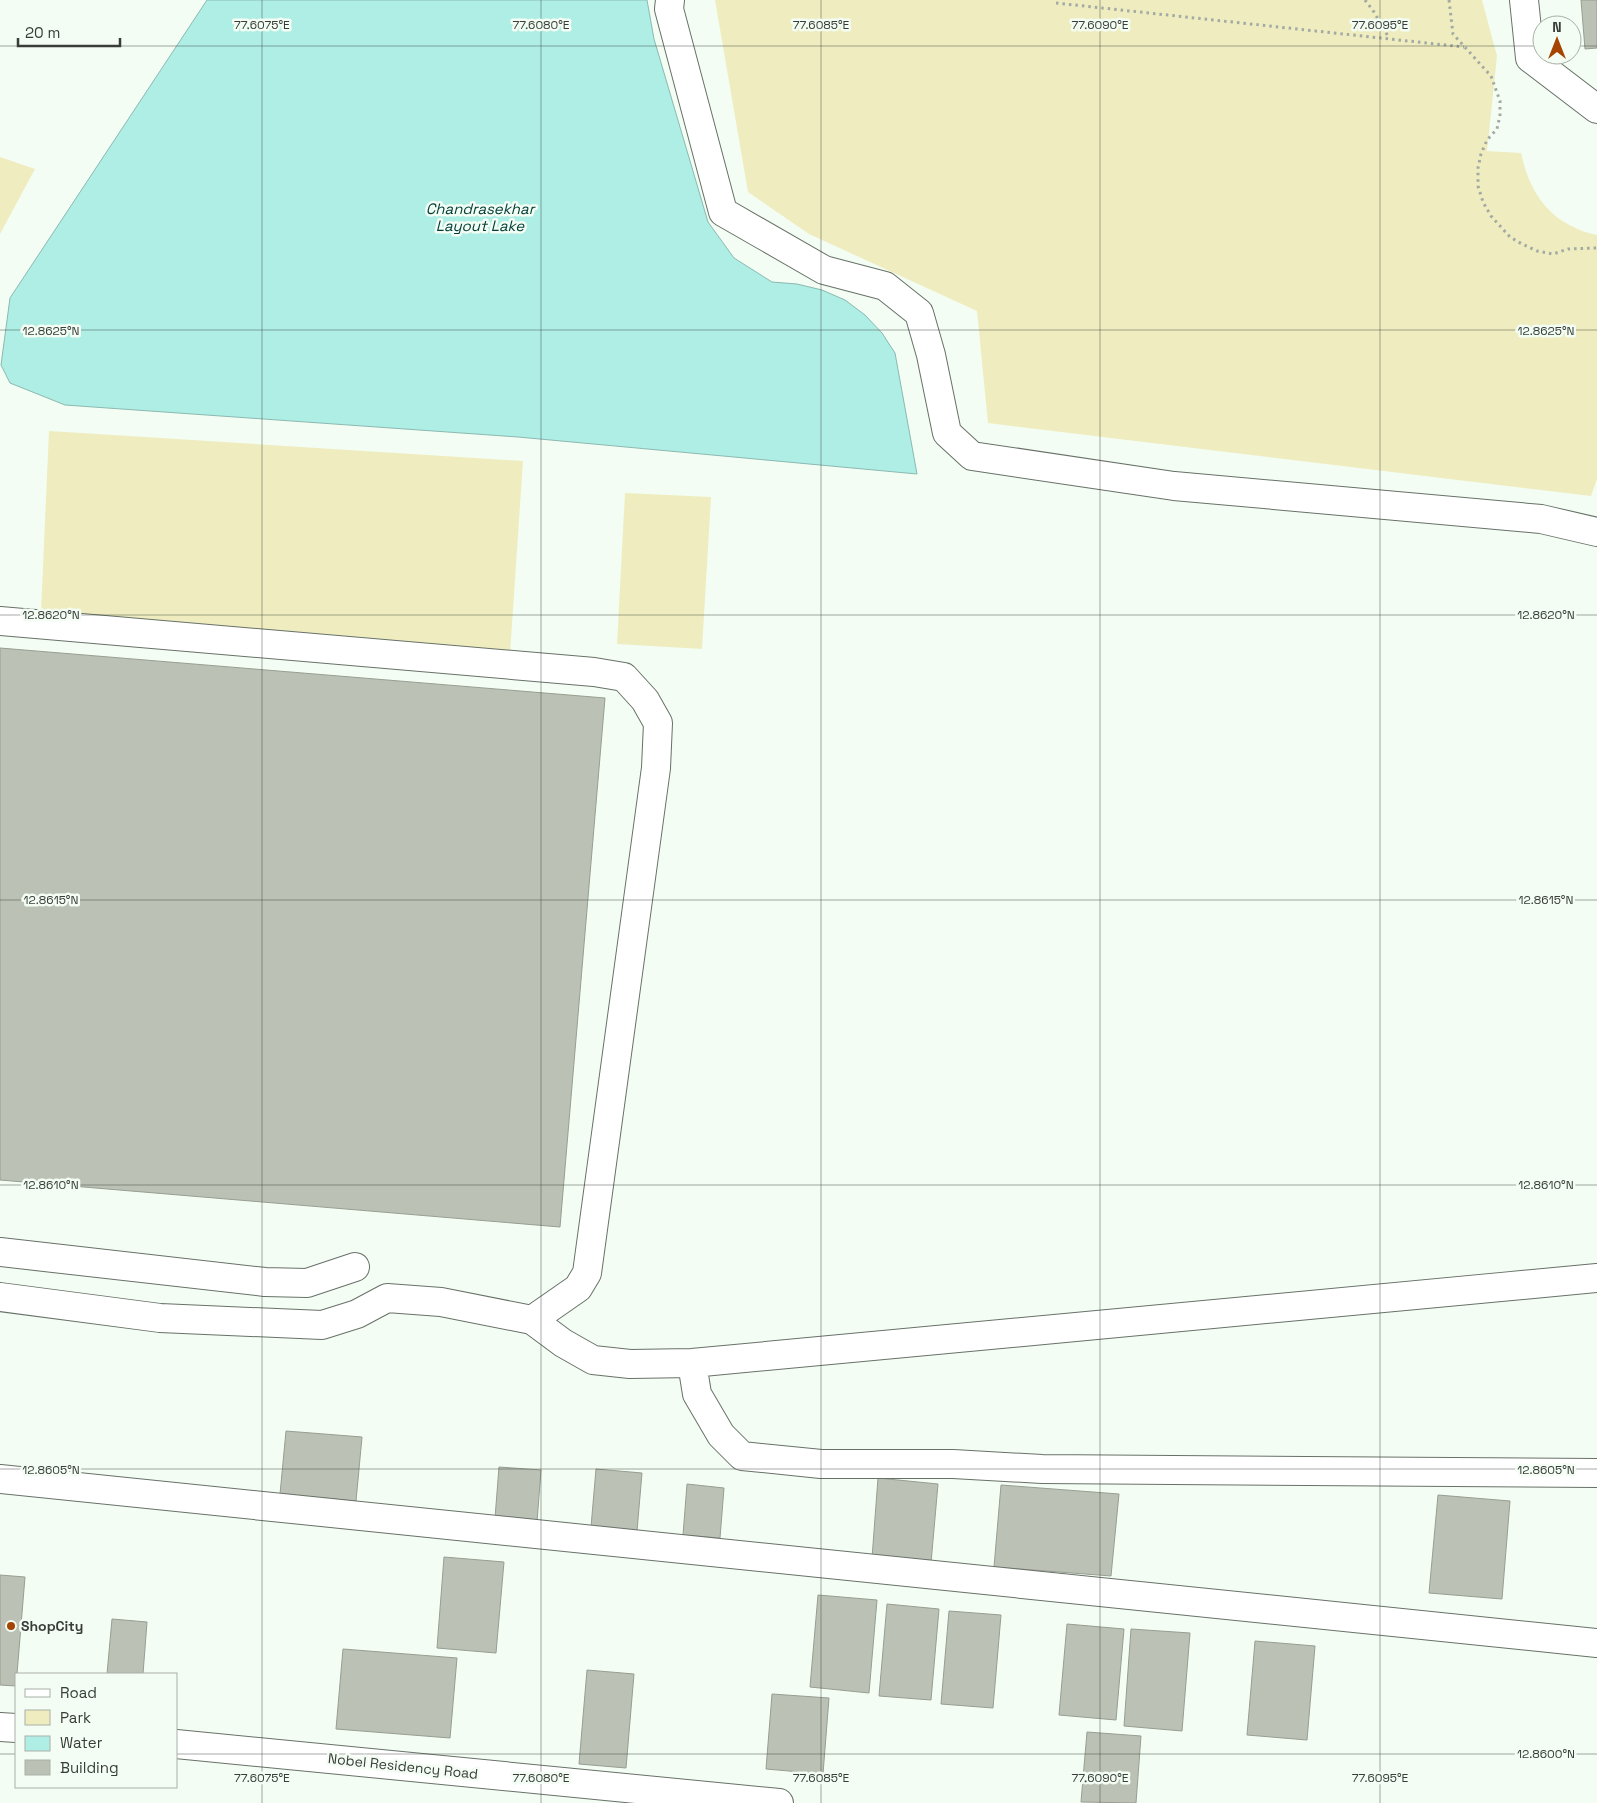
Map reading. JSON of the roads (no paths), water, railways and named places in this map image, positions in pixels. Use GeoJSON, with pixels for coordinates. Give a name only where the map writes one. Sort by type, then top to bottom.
{"type":"FeatureCollection","features":[{"type":"Feature","properties":{"kind":"street"},"geometry":{"type":"LineString","coordinates":[[670,0],[669,9],[723,212],[824,270],[885,286],[919,313],[931,355],[947,433],[972,456],[1174,486],[1541,519],[1597,532]]}},
{"type":"Feature","properties":{"kind":"street"},"geometry":{"type":"LineString","coordinates":[[1524,0],[1530,58],[1597,110]]}},
{"type":"Feature","properties":{"kind":"street"},"geometry":{"type":"LineString","coordinates":[[0,621],[594,672],[624,677],[645,700],[658,723],[656,768],[587,1273],[578,1288],[532,1320]]}},
{"type":"Feature","properties":{"kind":"street"},"geometry":{"type":"LineString","coordinates":[[0,1252],[265,1282],[307,1283],[355,1267]]}},
{"type":"Feature","properties":{"kind":"street"},"geometry":{"type":"LineString","coordinates":[[0,1298],[160,1318],[322,1325],[357,1314],[387,1298],[441,1302],[532,1320],[563,1343],[593,1360],[630,1364],[692,1363],[1597,1278]]}},
{"type":"Feature","properties":{"kind":"street"},"geometry":{"type":"LineString","coordinates":[[692,1363],[697,1394],[721,1434],[742,1456],[766,1460],[821,1464],[953,1464],[1042,1469],[1597,1473]]}},
{"type":"Feature","properties":{"kind":"street"},"geometry":{"type":"LineString","coordinates":[[0,1479],[1597,1643]]}},
{"type":"Feature","properties":{"kind":"street"},"geometry":{"type":"LineString","coordinates":[[0,1726],[15,1728]]}},
{"type":"Feature","properties":{"kind":"street","name":"Nobel Residency Road"},"geometry":{"type":"LineString","coordinates":[[178,1744],[779,1803]]}},
{"type":"Feature","properties":{"kind":"water","name":"Chandrasekhar Layout Lake"},"geometry":{"type":"Polygon","coordinates":[[[207,0],[647,0],[654,39],[708,222],[734,258],[772,282],[797,284],[822,290],[845,300],[865,315],[882,333],[895,353],[917,474],[518,437],[65,405],[10,383],[1,365],[10,298],[207,0]]]}},
{"type":"Feature","properties":{"kind":"place","name":"ShopCity"},"geometry":{"type":"Point","coordinates":[11,1626]}}]}
